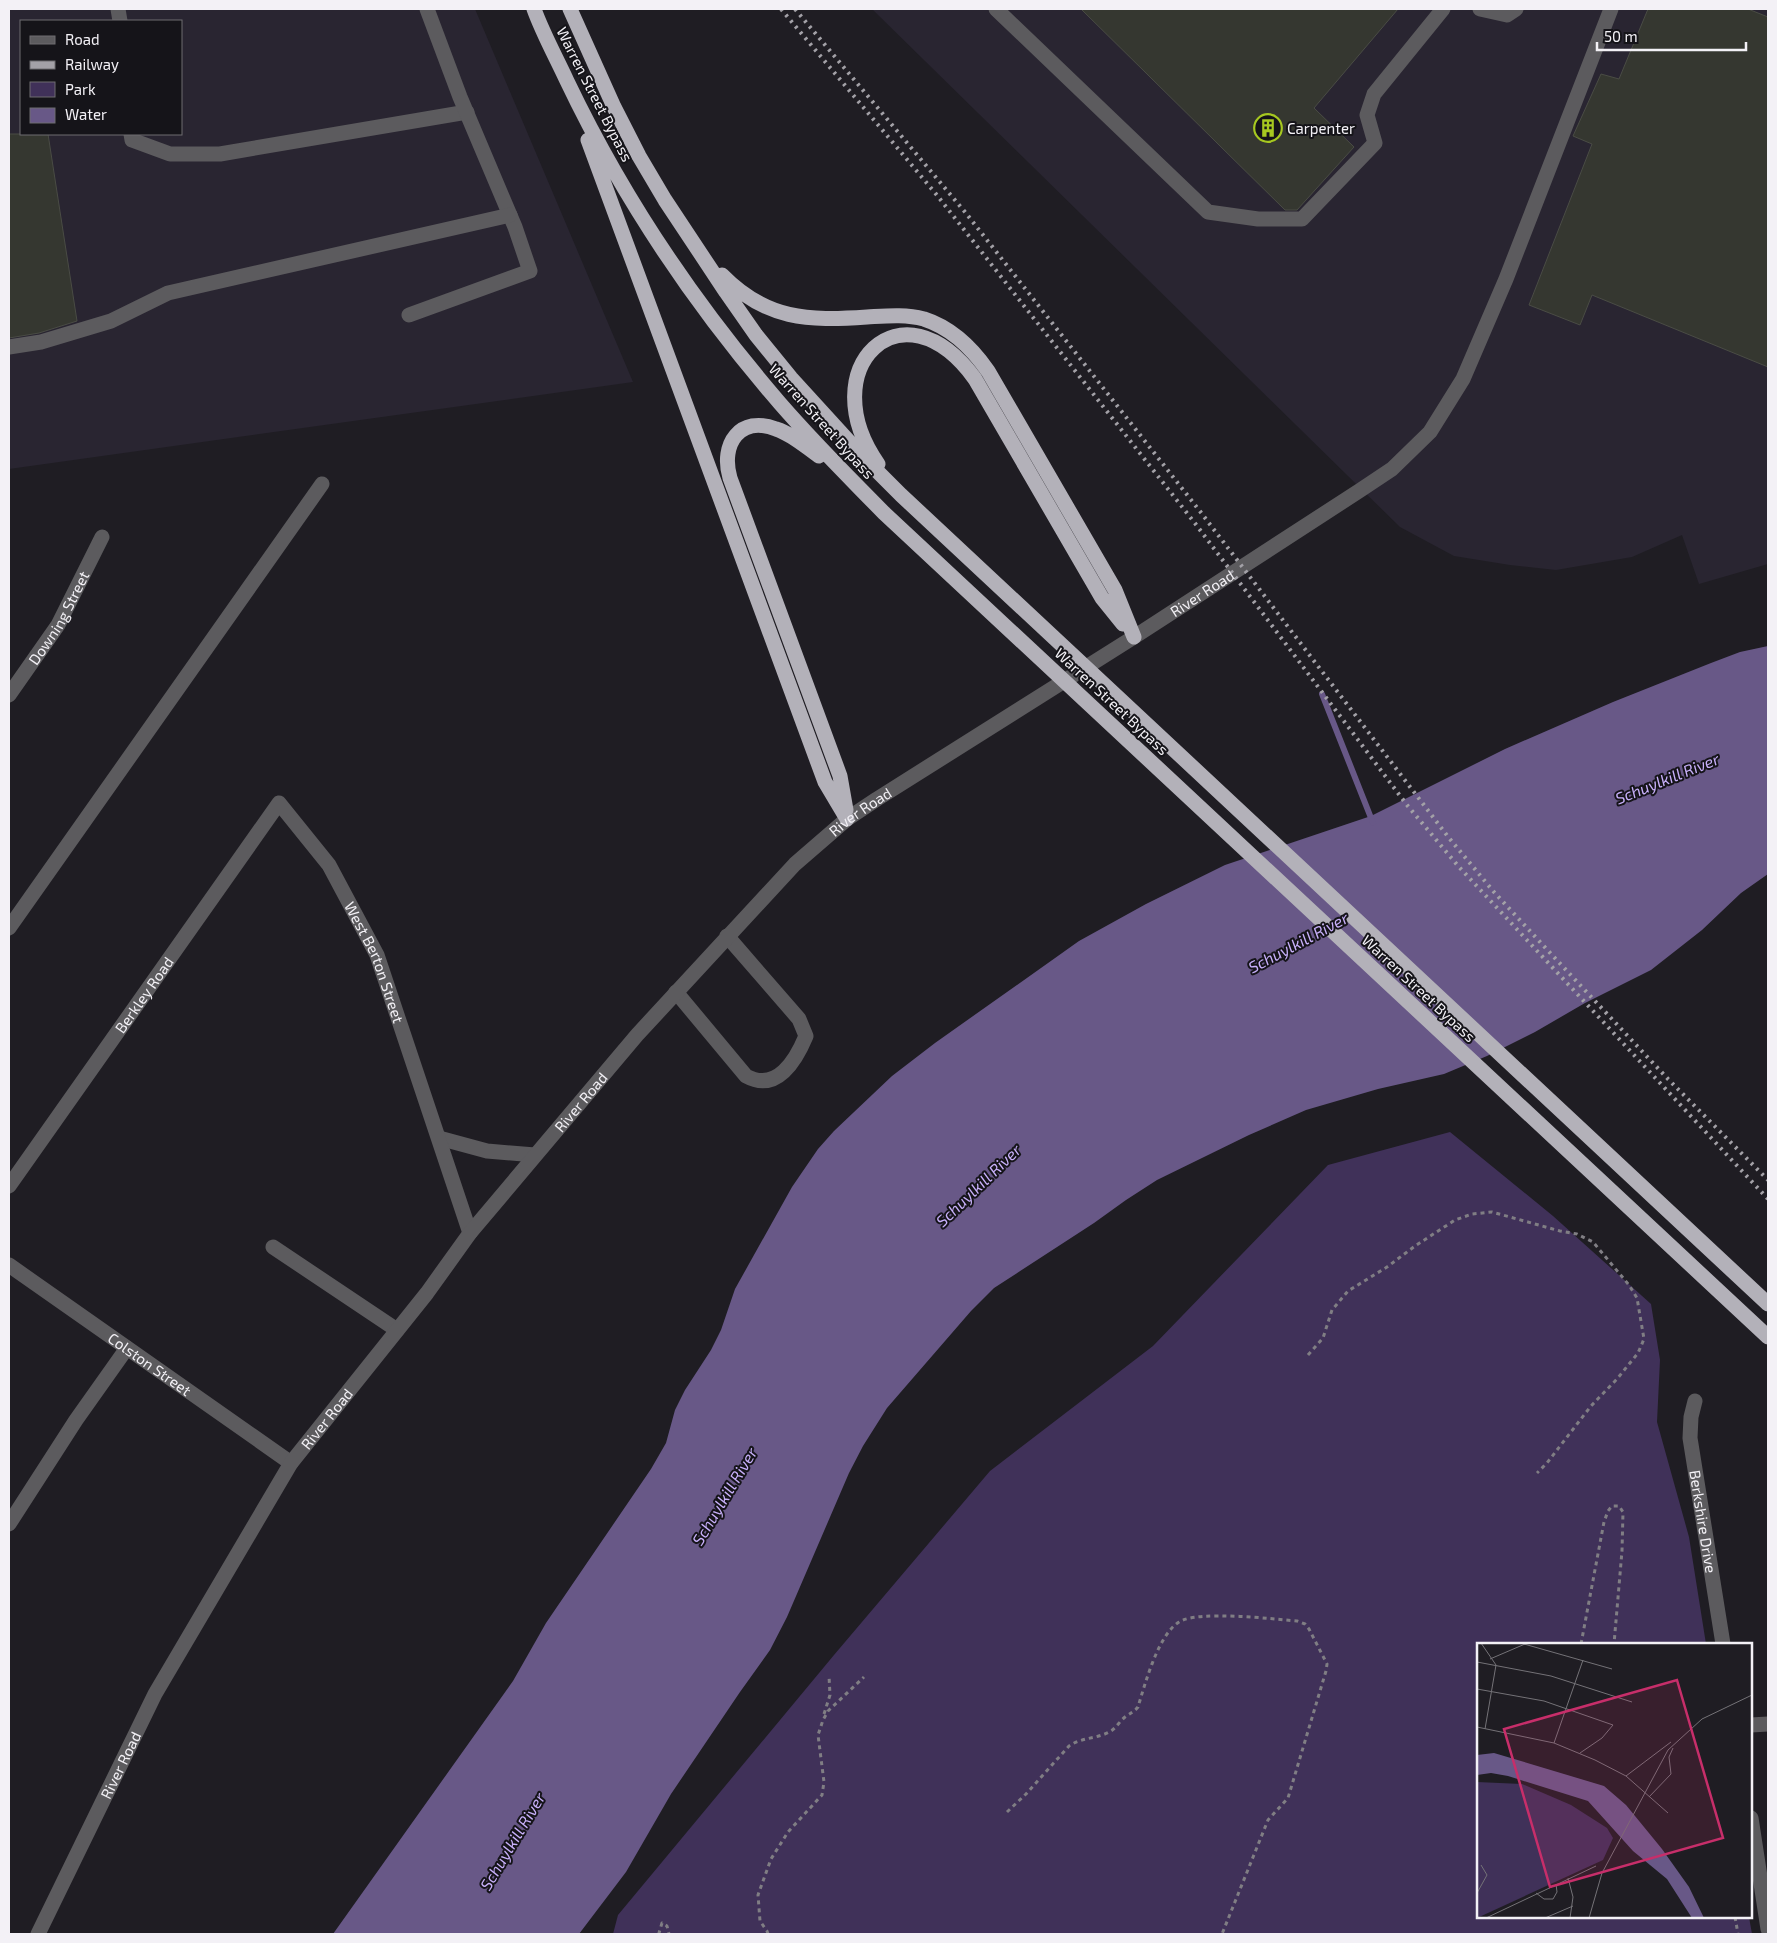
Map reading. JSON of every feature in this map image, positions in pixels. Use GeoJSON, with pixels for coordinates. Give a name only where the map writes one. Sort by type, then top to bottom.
{"type":"FeatureCollection","features":[{"type":"Feature","properties":{"kind":"highway","name":"Warren Street Bypass"},"geometry":{"type":"LineString","coordinates":[[534,9],[587,122],[614,171],[670,261],[702,307],[772,395],[884,513],[1768,1337]]}},
{"type":"Feature","properties":{"kind":"highway","name":"Warren Street Bypass"},"geometry":{"type":"LineString","coordinates":[[570,9],[614,107],[639,156],[694,244],[756,335],[791,378],[858,452],[1054,638],[1768,1304]]}},
{"type":"Feature","properties":{"kind":"highway"},"geometry":{"type":"LineString","coordinates":[[563,71],[825,782],[847,819]]}},
{"type":"Feature","properties":{"kind":"highway"},"geometry":{"type":"LineString","coordinates":[[694,244],[733,286],[746,296],[778,312],[813,319],[909,316],[937,324],[966,343],[988,371],[1115,590],[1134,637]]}},
{"type":"Feature","properties":{"kind":"highway"},"geometry":{"type":"LineString","coordinates":[[901,494],[870,451],[863,437],[857,422],[854,390],[860,369],[870,352],[879,344],[889,339],[913,336],[925,337],[943,346],[966,366],[1102,598],[1134,637]]}},
{"type":"Feature","properties":{"kind":"highway"},"geometry":{"type":"LineString","coordinates":[[847,475],[787,434],[765,426],[743,429],[730,442],[727,450],[726,460],[730,478],[840,776],[847,819]]}},
{"type":"Feature","properties":{"kind":"street"},"geometry":{"type":"LineString","coordinates":[[409,315],[530,271],[510,215],[427,9]]}},
{"type":"Feature","properties":{"kind":"street"},"geometry":{"type":"LineString","coordinates":[[996,9],[1208,212],[1258,219],[1302,219],[1375,143],[1367,115],[1374,94],[1443,9]]}},
{"type":"Feature","properties":{"kind":"street"},"geometry":{"type":"LineString","coordinates":[[1480,9],[1507,15],[1516,9]]}},
{"type":"Feature","properties":{"kind":"street","name":"River Road"},"geometry":{"type":"LineString","coordinates":[[38,1934],[155,1694],[291,1463],[397,1330],[470,1233],[598,1080],[727,936],[795,864],[847,819],[877,798],[1134,637],[1359,491],[1392,469],[1430,432],[1463,379],[1506,279],[1610,9]]}},
{"type":"Feature","properties":{"kind":"street"},"geometry":{"type":"LineString","coordinates":[[131,135],[132,140],[170,154],[220,154],[467,112]]}},
{"type":"Feature","properties":{"kind":"street"},"geometry":{"type":"LineString","coordinates":[[9,347],[42,342],[111,321],[168,293],[510,215]]}},
{"type":"Feature","properties":{"kind":"street"},"geometry":{"type":"LineString","coordinates":[[9,928],[322,484]]}},
{"type":"Feature","properties":{"kind":"street","name":"Downing Street"},"geometry":{"type":"LineString","coordinates":[[9,695],[58,625],[102,536]]}},
{"type":"Feature","properties":{"kind":"street","name":"West Berton Street"},"geometry":{"type":"LineString","coordinates":[[279,803],[329,865],[377,955],[470,1233]]}},
{"type":"Feature","properties":{"kind":"street","name":"Berkley Road"},"geometry":{"type":"LineString","coordinates":[[9,1186],[279,803]]}},
{"type":"Feature","properties":{"kind":"street"},"geometry":{"type":"LineString","coordinates":[[676,992],[746,1076],[755,1081],[768,1080],[779,1076],[792,1064],[806,1036],[799,1019],[727,936]]}},
{"type":"Feature","properties":{"kind":"street"},"geometry":{"type":"LineString","coordinates":[[439,1138],[487,1151],[535,1155]]}},
{"type":"Feature","properties":{"kind":"street"},"geometry":{"type":"LineString","coordinates":[[273,1247],[397,1330]]}},
{"type":"Feature","properties":{"kind":"street","name":"Colston Street"},"geometry":{"type":"LineString","coordinates":[[9,1265],[291,1463]]}},
{"type":"Feature","properties":{"kind":"street"},"geometry":{"type":"LineString","coordinates":[[9,1524],[76,1420],[127,1348]]}},
{"type":"Feature","properties":{"kind":"street","name":"Berkshire Drive"},"geometry":{"type":"LineString","coordinates":[[1696,1400],[1691,1417],[1690,1438],[1723,1643]]}},
{"type":"Feature","properties":{"kind":"street"},"geometry":{"type":"LineString","coordinates":[[1752,1725],[1768,1724]]}},
{"type":"Feature","properties":{"kind":"street"},"geometry":{"type":"LineString","coordinates":[[1752,1822],[1763,1867],[1768,1929]]}},
{"type":"Feature","properties":{"kind":"path"},"geometry":{"type":"LineString","coordinates":[[1308,1356],[1323,1338],[1332,1310],[1348,1291],[1388,1267],[1454,1220],[1472,1214],[1492,1212],[1577,1234],[1593,1242],[1629,1285],[1637,1298],[1644,1339],[1638,1352],[1617,1379],[1591,1406],[1537,1474]]}},
{"type":"Feature","properties":{"kind":"path"},"geometry":{"type":"LineString","coordinates":[[1581,1643],[1604,1522],[1612,1506],[1619,1506],[1623,1512],[1622,1551],[1614,1643]]}},
{"type":"Feature","properties":{"kind":"path"},"geometry":{"type":"LineString","coordinates":[[1007,1812],[1077,1740],[1088,1740],[1111,1731],[1134,1712],[1138,1707],[1154,1658],[1169,1631],[1178,1622],[1187,1618],[1224,1616],[1297,1621],[1305,1624],[1327,1664],[1326,1670],[1288,1798],[1268,1820],[1222,1934]]}},
{"type":"Feature","properties":{"kind":"path"},"geometry":{"type":"LineString","coordinates":[[768,1934],[760,1921],[758,1895],[771,1859],[788,1832],[822,1795],[824,1782],[818,1735],[830,1695],[829,1676]]}},
{"type":"Feature","properties":{"kind":"path"},"geometry":{"type":"LineString","coordinates":[[822,1720],[828,1711],[864,1677]]}},
{"type":"Feature","properties":{"kind":"path"},"geometry":{"type":"LineString","coordinates":[[1735,1918],[1738,1934]]}},
{"type":"Feature","properties":{"kind":"path"},"geometry":{"type":"LineString","coordinates":[[660,1934],[662,1923],[666,1926],[669,1934]]}},
{"type":"Feature","properties":{"kind":"shaded area"},"geometry":{"type":"Polygon","coordinates":[[[9,9],[475,9],[633,382],[9,469],[9,9]]]}},
{"type":"Feature","properties":{"kind":"shaded area"},"geometry":{"type":"Polygon","coordinates":[[[872,9],[1768,9],[1768,564],[1699,584],[1682,535],[1632,557],[1556,570],[1454,556],[1400,527],[872,9]]]}},
{"type":"Feature","properties":{"kind":"green space"},"geometry":{"type":"Polygon","coordinates":[[[1450,1132],[1553,1216],[1651,1304],[1660,1360],[1657,1422],[1689,1537],[1706,1643],[1477,1643],[1477,1918],[1749,1918],[1752,1934],[613,1934],[618,1915],[990,1471],[1153,1346],[1328,1165],[1450,1132]]]}},
{"type":"Feature","properties":{"kind":"water","name":"Schuylkill River"},"geometry":{"type":"Polygon","coordinates":[[[1768,646],[1768,874],[1741,893],[1702,930],[1651,970],[1585,1003],[1535,1032],[1487,1056],[1444,1074],[1378,1089],[1306,1110],[1249,1135],[1157,1180],[994,1288],[971,1311],[887,1408],[863,1446],[849,1473],[787,1617],[770,1650],[671,1794],[626,1872],[579,1934],[333,1934],[513,1681],[546,1623],[651,1469],[666,1443],[675,1410],[685,1390],[711,1350],[721,1330],[735,1289],[792,1187],[818,1149],[834,1131],[892,1076],[935,1043],[1079,941],[1146,904],[1225,865],[1371,816],[1505,749],[1613,702],[1740,652],[1768,646]]]}},
{"type":"Feature","properties":{"kind":"building","name":"Carpenter"},"geometry":{"type":"Polygon","coordinates":[[[1081,9],[1398,9],[1314,108],[1354,147],[1297,210],[1285,210],[1081,9]]]}},
{"type":"Feature","properties":{"kind":"building"},"geometry":{"type":"Polygon","coordinates":[[[1648,9],[1748,9],[1768,17],[1768,367],[1592,295],[1580,325],[1529,305],[1592,144],[1573,136],[1601,74],[1619,79],[1648,9]]]}},
{"type":"Feature","properties":{"kind":"building"},"geometry":{"type":"Polygon","coordinates":[[[9,134],[48,135],[77,321],[39,333],[9,338],[9,134]]]}},
{"type":"Feature","properties":{"kind":"waterway"},"geometry":{"type":"LineString","coordinates":[[1322,694],[1373,823]]}},
{"type":"Feature","properties":{"kind":"railway"},"geometry":{"type":"LineString","coordinates":[[781,9],[936,194],[1194,522],[1407,805],[1459,867],[1768,1199]]}},
{"type":"Feature","properties":{"kind":"railway"},"geometry":{"type":"LineString","coordinates":[[795,9],[965,212],[1199,510],[1449,838],[1494,892],[1552,955],[1668,1079],[1768,1180]]}},
{"type":"Feature","properties":{"kind":"place","name":"Carpenter"},"geometry":{"type":"Point","coordinates":[1268,128]}}]}
